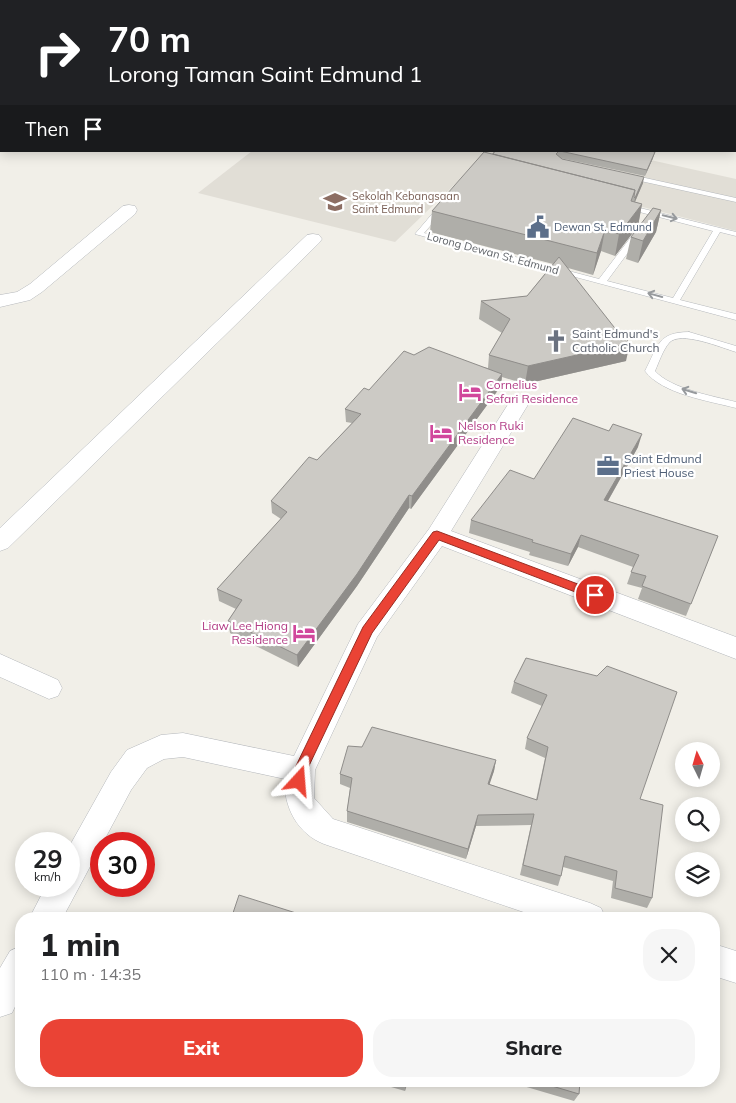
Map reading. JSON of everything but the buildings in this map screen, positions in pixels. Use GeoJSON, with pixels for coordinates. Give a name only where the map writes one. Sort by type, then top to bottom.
{"type":"FeatureCollection","features":[{"type":"Feature","properties":{"kind":"street"},"geometry":{"type":"LineString","coordinates":[[0,300],[24,296],[36,288],[129,210]]}},
{"type":"Feature","properties":{"kind":"street"},"geometry":{"type":"LineString","coordinates":[[0,542],[313,238]]}},
{"type":"Feature","properties":{"kind":"street"},"geometry":{"type":"LineString","coordinates":[[519,403],[437,535],[367,631],[301,770],[297,791],[305,813],[324,830],[569,912]]}},
{"type":"Feature","properties":{"kind":"street"},"geometry":{"type":"LineString","coordinates":[[437,535],[736,648]]}},
{"type":"Feature","properties":{"kind":"street"},"geometry":{"type":"LineString","coordinates":[[0,666],[49,688]]}},
{"type":"Feature","properties":{"kind":"street"},"geometry":{"type":"LineString","coordinates":[[80,856],[121,781],[137,759],[160,747],[183,745],[301,770]]}},
{"type":"Feature","properties":{"kind":"street"},"geometry":{"type":"LineString","coordinates":[[49,912],[57,897]]}},
{"type":"Feature","properties":{"kind":"street"},"geometry":{"type":"LineString","coordinates":[[720,962],[736,967]]}},
{"type":"Feature","properties":{"kind":"street"},"geometry":{"type":"LineString","coordinates":[[0,1001],[15,973]]}},
{"type":"Feature","properties":{"kind":"lane"},"geometry":{"type":"LineString","coordinates":[[620,174],[736,200]]}},
{"type":"Feature","properties":{"kind":"lane"},"geometry":{"type":"LineString","coordinates":[[617,204],[736,234]]}},
{"type":"Feature","properties":{"kind":"lane","name":"Lorong Dewan St. Edmund"},"geometry":{"type":"LineString","coordinates":[[446,205],[419,234],[736,316]]}},
{"type":"Feature","properties":{"kind":"lane"},"geometry":{"type":"LineString","coordinates":[[648,221],[654,213]]}},
{"type":"Feature","properties":{"kind":"lane"},"geometry":{"type":"LineString","coordinates":[[602,281],[642,228]]}},
{"type":"Feature","properties":{"kind":"lane"},"geometry":{"type":"LineString","coordinates":[[675,300],[718,229]]}},
{"type":"Feature","properties":{"kind":"lane"},"geometry":{"type":"LineString","coordinates":[[736,349],[690,335],[675,335],[666,340],[650,371],[657,380],[664,383],[736,405]]}},
{"type":"Feature","properties":{"kind":"shaded area","name":"Sekolah Kebangsaan Saint Edmund"},"geometry":{"type":"Polygon","coordinates":[[[251,152],[614,152],[736,179],[736,231],[476,164],[395,242],[198,193],[251,152]]]}},
{"type":"Feature","properties":{"kind":"place","name":"Sekolah Kebangsaan Saint Edmund"},"geometry":{"type":"Point","coordinates":[335,202]}},
{"type":"Feature","properties":{"kind":"place","name":"Dewan St. Edmund"},"geometry":{"type":"Point","coordinates":[538,227]}},
{"type":"Feature","properties":{"kind":"place","name":"Saint Edmund's Catholic Church"},"geometry":{"type":"Point","coordinates":[556,341]}},
{"type":"Feature","properties":{"kind":"place","name":"Cornelius Sefari Residence"},"geometry":{"type":"Point","coordinates":[470,392]}},
{"type":"Feature","properties":{"kind":"place","name":"Nelson Ruki Residence"},"geometry":{"type":"Point","coordinates":[441,433]}},
{"type":"Feature","properties":{"kind":"place","name":"Saint Edmund Priest House"},"geometry":{"type":"Point","coordinates":[608,466]}},
{"type":"Feature","properties":{"kind":"place","name":"Liaw Lee Hiong Residence"},"geometry":{"type":"Point","coordinates":[304,633]}},
{"type":"Feature","properties":{"kind":"route"},"geometry":{"type":"LineString","coordinates":[[299,781],[301,770],[367,631],[437,535],[595,595]]}}]}
